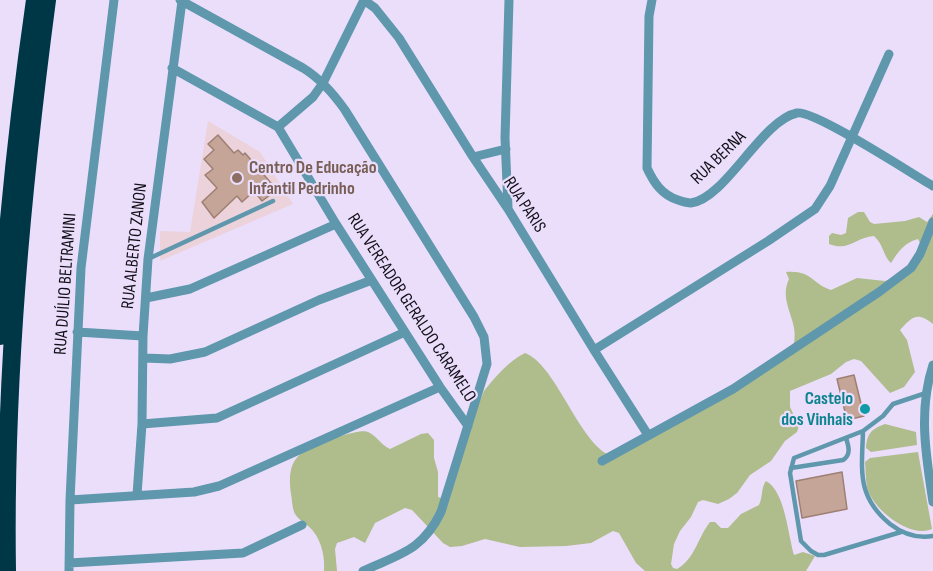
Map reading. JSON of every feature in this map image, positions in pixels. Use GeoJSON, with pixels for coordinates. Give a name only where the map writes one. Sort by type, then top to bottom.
{"type":"FeatureCollection","features":[{"type":"Feature","properties":{"kind":"highway"},"geometry":{"type":"LineString","coordinates":[[0,336],[5,257],[26,59],[35,0]]}},
{"type":"Feature","properties":{"kind":"highway"},"geometry":{"type":"LineString","coordinates":[[7,571],[8,449],[18,263],[47,0]]}},
{"type":"Feature","properties":{"kind":"street","name":"RUA DUÍLIO BELTRAMINI"},"geometry":{"type":"LineString","coordinates":[[69,567],[77,332],[83,246],[114,0]]}},
{"type":"Feature","properties":{"kind":"street"},"geometry":{"type":"LineString","coordinates":[[172,68],[278,127],[314,97],[364,0]]}},
{"type":"Feature","properties":{"kind":"street","name":"RUA PARIS"},"geometry":{"type":"LineString","coordinates":[[364,0],[375,8],[399,38],[473,157],[508,208],[648,435]]}},
{"type":"Feature","properties":{"kind":"street"},"geometry":{"type":"LineString","coordinates":[[508,208],[506,149],[509,0]]}},
{"type":"Feature","properties":{"kind":"street","name":"RUA BERNA"},"geometry":{"type":"LineString","coordinates":[[652,0],[649,16],[647,168],[654,182],[663,192],[674,199],[690,203],[707,197],[775,127],[798,113],[807,114],[851,137],[933,186]]}},
{"type":"Feature","properties":{"kind":"street"},"geometry":{"type":"LineString","coordinates":[[181,1],[303,68],[323,83],[345,110],[474,317],[484,337],[487,364],[441,512],[432,530],[422,542],[408,551],[363,571]]}},
{"type":"Feature","properties":{"kind":"street","name":"RUA ALBERTO ZANON"},"geometry":{"type":"LineString","coordinates":[[137,495],[148,259],[181,1]]}},
{"type":"Feature","properties":{"kind":"street"},"geometry":{"type":"LineString","coordinates":[[594,350],[805,218],[824,198],[889,54]]}},
{"type":"Feature","properties":{"kind":"street","name":"RUA VEREADOR GERALDO CARAMELO"},"geometry":{"type":"LineString","coordinates":[[278,127],[336,224],[440,387],[468,426]]}},
{"type":"Feature","properties":{"kind":"street"},"geometry":{"type":"LineString","coordinates":[[473,157],[506,149]]}},
{"type":"Feature","properties":{"kind":"street"},"geometry":{"type":"LineString","coordinates":[[602,461],[733,389],[879,292],[911,268],[920,254],[933,222]]}},
{"type":"Feature","properties":{"kind":"street"},"geometry":{"type":"LineString","coordinates":[[146,298],[190,289],[336,224]]}},
{"type":"Feature","properties":{"kind":"street"},"geometry":{"type":"LineString","coordinates":[[144,358],[178,358],[205,352],[319,300],[372,280]]}},
{"type":"Feature","properties":{"kind":"street"},"geometry":{"type":"LineString","coordinates":[[77,332],[143,336]]}},
{"type":"Feature","properties":{"kind":"street"},"geometry":{"type":"LineString","coordinates":[[142,424],[217,418],[405,332]]}},
{"type":"Feature","properties":{"kind":"street"},"geometry":{"type":"LineString","coordinates":[[933,366],[926,393],[924,416],[925,444],[933,502]]}},
{"type":"Feature","properties":{"kind":"street"},"geometry":{"type":"LineString","coordinates":[[70,500],[194,492],[219,486],[440,387]]}},
{"type":"Feature","properties":{"kind":"street"},"geometry":{"type":"LineString","coordinates":[[69,567],[243,553],[302,525]]}},
{"type":"Feature","properties":{"kind":"lane"},"geometry":{"type":"LineString","coordinates":[[148,259],[273,201]]}},
{"type":"Feature","properties":{"kind":"lane"},"geometry":{"type":"LineString","coordinates":[[901,532],[824,555],[811,551],[801,541],[791,468],[794,458],[863,431],[883,416],[892,404],[926,393]]}},
{"type":"Feature","properties":{"kind":"lane"},"geometry":{"type":"LineString","coordinates":[[863,431],[860,462],[866,496],[879,515],[901,532],[918,537],[933,536]]}},
{"type":"Feature","properties":{"kind":"lane"},"geometry":{"type":"LineString","coordinates":[[791,468],[847,458],[849,450],[846,438]]}},
{"type":"Feature","properties":{"kind":"shaded area","name":"Centro De Educação Infantil Pedrinho"},"geometry":{"type":"Polygon","coordinates":[[[208,121],[260,152],[293,204],[160,261],[160,231],[190,232],[208,121]]]}},
{"type":"Feature","properties":{"kind":"green space"},"geometry":{"type":"Polygon","coordinates":[[[858,212],[864,212],[874,224],[905,221],[919,217],[927,222],[933,214],[933,324],[923,318],[915,317],[900,330],[907,340],[915,372],[904,387],[890,393],[861,361],[854,359],[846,362],[831,374],[790,391],[790,407],[799,426],[797,432],[785,441],[771,461],[750,475],[737,493],[729,499],[718,504],[703,500],[698,502],[674,544],[671,564],[677,569],[688,560],[710,522],[715,522],[721,528],[728,528],[741,514],[759,505],[766,481],[778,494],[782,504],[794,555],[803,552],[815,556],[806,571],[645,571],[636,563],[619,533],[613,531],[591,543],[566,546],[520,547],[485,539],[450,547],[443,543],[412,510],[405,508],[375,523],[365,543],[354,537],[337,543],[335,549],[337,571],[324,571],[319,540],[296,515],[292,505],[291,470],[296,459],[307,449],[334,438],[364,431],[390,449],[428,433],[434,440],[438,497],[441,498],[484,391],[508,365],[525,353],[536,360],[546,371],[586,433],[607,454],[748,381],[794,343],[794,327],[786,295],[789,279],[786,272],[807,275],[831,290],[857,278],[885,281],[903,275],[921,245],[918,239],[913,240],[899,251],[891,263],[874,236],[842,246],[829,244],[829,236],[832,233],[841,235],[846,233],[848,218],[858,212]]]}},
{"type":"Feature","properties":{"kind":"green space"},"geometry":{"type":"Polygon","coordinates":[[[885,424],[916,432],[917,445],[871,452],[866,448],[867,439],[873,430],[885,424]]]}},
{"type":"Feature","properties":{"kind":"green space"},"geometry":{"type":"Polygon","coordinates":[[[918,452],[932,529],[924,531],[906,527],[881,510],[870,495],[866,479],[865,462],[870,458],[918,452]]]}},
{"type":"Feature","properties":{"kind":"building"},"geometry":{"type":"Polygon","coordinates":[[[218,135],[234,153],[238,150],[243,155],[245,153],[277,190],[262,201],[254,191],[242,202],[237,196],[214,218],[202,202],[217,188],[205,175],[213,169],[204,159],[214,150],[208,144],[218,135]]]}},
{"type":"Feature","properties":{"kind":"building"},"geometry":{"type":"Polygon","coordinates":[[[854,375],[864,416],[847,420],[837,379],[854,375]]]}},
{"type":"Feature","properties":{"kind":"building"},"geometry":{"type":"Polygon","coordinates":[[[842,472],[847,509],[802,518],[796,481],[842,472]]]}},
{"type":"Feature","properties":{"kind":"place","name":"Centro De Educação Infantil Pedrinho"},"geometry":{"type":"Point","coordinates":[237,178]}},
{"type":"Feature","properties":{"kind":"place","name":"Castelo dos Vinhais"},"geometry":{"type":"Point","coordinates":[865,409]}}]}
